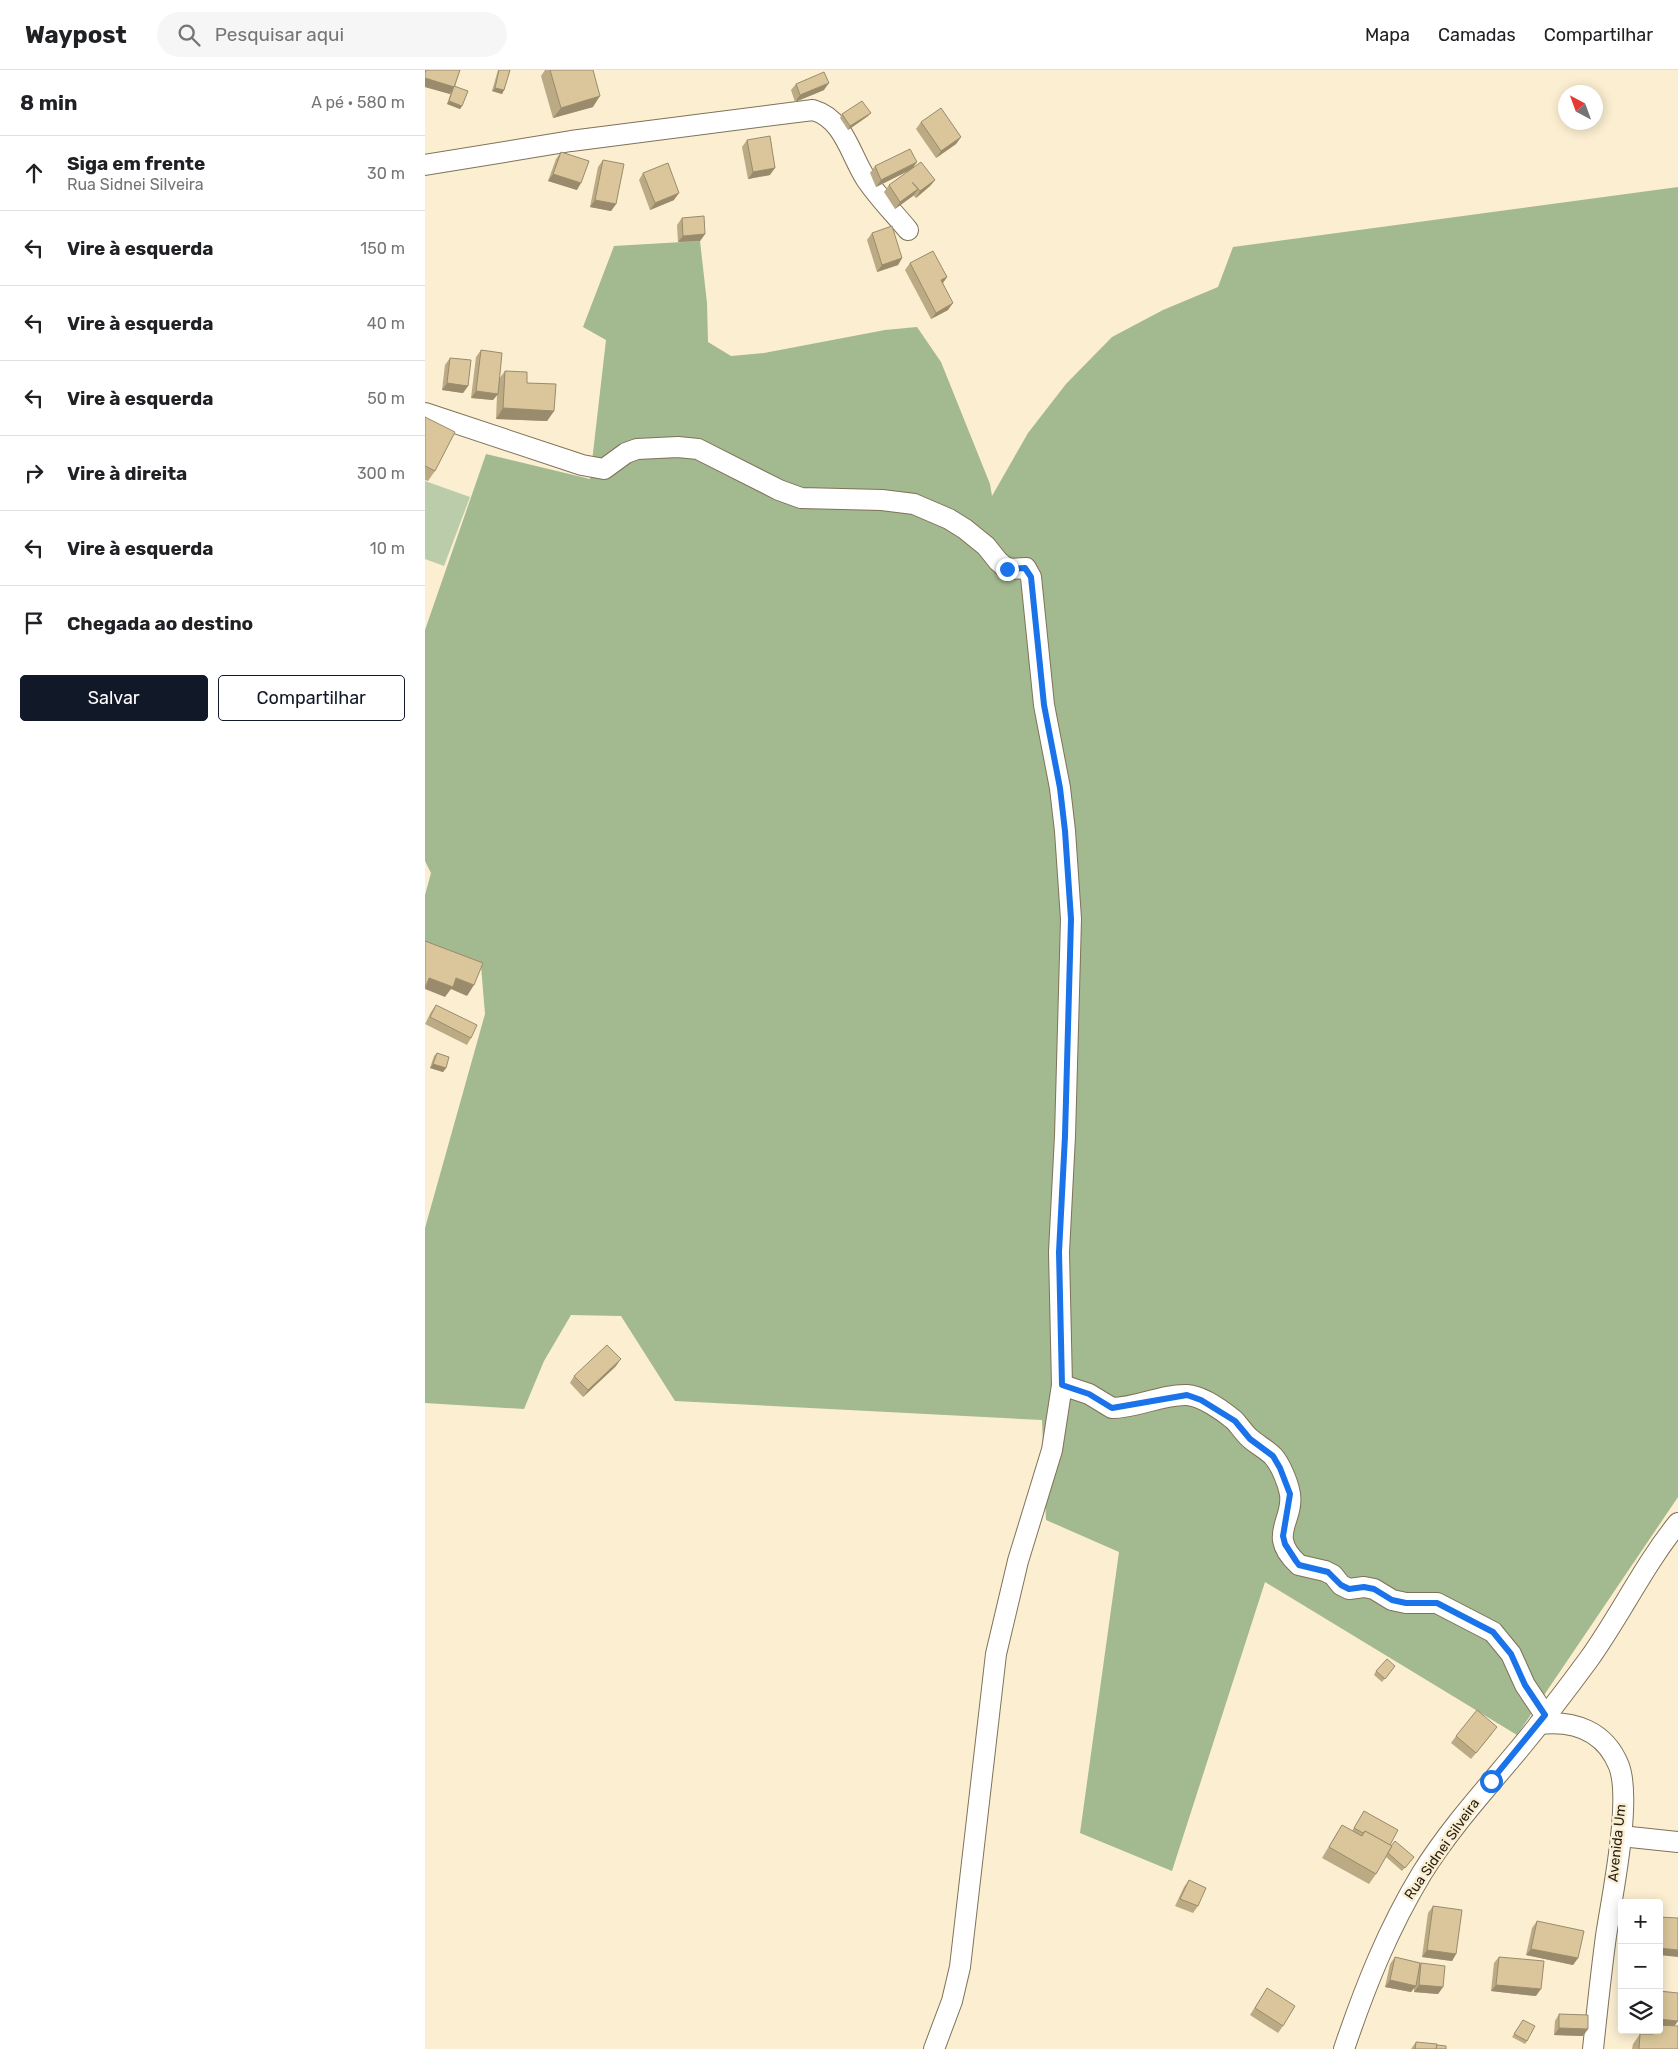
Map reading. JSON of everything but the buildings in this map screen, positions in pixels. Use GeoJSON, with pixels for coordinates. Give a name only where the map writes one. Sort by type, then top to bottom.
{"type":"FeatureCollection","features":[{"type":"Feature","properties":{"kind":"street"},"geometry":{"type":"LineString","coordinates":[[425,165],[571,141],[813,110],[825,113],[836,123],[865,178],[908,230]]}},
{"type":"Feature","properties":{"kind":"street"},"geometry":{"type":"LineString","coordinates":[[425,413],[582,465],[604,469],[626,452],[637,449],[678,447],[698,449],[779,490],[801,498],[882,500],[913,504],[949,519],[965,529],[986,546],[1007,569],[1022,568],[1028,571],[1033,594],[1044,705],[1062,805],[1071,919],[1065,1136],[1059,1252],[1062,1385],[1052,1450],[1018,1561],[996,1654],[960,1967],[952,2001],[934,2049]]}},
{"type":"Feature","properties":{"kind":"street"},"geometry":{"type":"LineString","coordinates":[[1062,1385],[1089,1394],[1112,1408],[1187,1395],[1201,1400],[1225,1414],[1235,1421],[1250,1439],[1273,1456],[1280,1468],[1290,1494],[1283,1536],[1285,1544],[1299,1565],[1328,1572],[1341,1585],[1349,1589],[1364,1587],[1374,1589],[1399,1601],[1437,1603],[1493,1632],[1511,1654],[1542,1719]]}},
{"type":"Feature","properties":{"kind":"street","name":"Rua Sidnei Silveira"},"geometry":{"type":"LineString","coordinates":[[1344,2049],[1369,1978],[1385,1942],[1423,1872],[1455,1825],[1590,1658],[1655,1552],[1678,1522]]}},
{"type":"Feature","properties":{"kind":"street","name":"Avenida Um"},"geometry":{"type":"LineString","coordinates":[[1542,1719],[1583,1727],[1603,1741],[1613,1753],[1619,1768],[1622,1785],[1621,1836],[1606,1937],[1593,2049]]}},
{"type":"Feature","properties":{"kind":"street"},"geometry":{"type":"LineString","coordinates":[[1621,1836],[1678,1842]]}},
{"type":"Feature","properties":{"kind":"green space"},"geometry":{"type":"Polygon","coordinates":[[[1678,187],[1678,1497],[1517,1735],[1265,1582],[1172,1871],[1080,1833],[1119,1552],[1046,1520],[1042,1420],[675,1401],[621,1316],[571,1315],[544,1361],[524,1409],[425,1403],[425,1228],[485,1014],[481,966],[425,943],[425,895],[431,873],[425,861],[425,630],[486,454],[590,479],[606,340],[583,327],[614,246],[700,241],[707,303],[708,342],[731,356],[764,353],[885,330],[917,327],[941,362],[990,484],[992,496],[1028,433],[1066,384],[1112,337],[1163,310],[1218,287],[1233,247],[1678,187]]]}},
{"type":"Feature","properties":{"kind":"green space"},"geometry":{"type":"Polygon","coordinates":[[[425,481],[470,497],[444,566],[425,559],[425,481]]]}},
{"type":"Feature","properties":{"kind":"route"},"geometry":{"type":"LineString","coordinates":[[1007,569],[1025,568],[1031,577],[1035,634],[1044,705],[1060,788],[1071,919],[1065,1136],[1059,1252],[1062,1385],[1089,1394],[1112,1408],[1126,1407],[1172,1396],[1187,1395],[1201,1400],[1235,1421],[1250,1439],[1273,1456],[1290,1494],[1283,1536],[1291,1556],[1299,1565],[1325,1571],[1333,1576],[1341,1585],[1349,1589],[1364,1587],[1374,1589],[1382,1592],[1392,1600],[1406,1603],[1437,1603],[1493,1632],[1511,1654],[1525,1685],[1545,1715],[1491,1781]]}}]}
